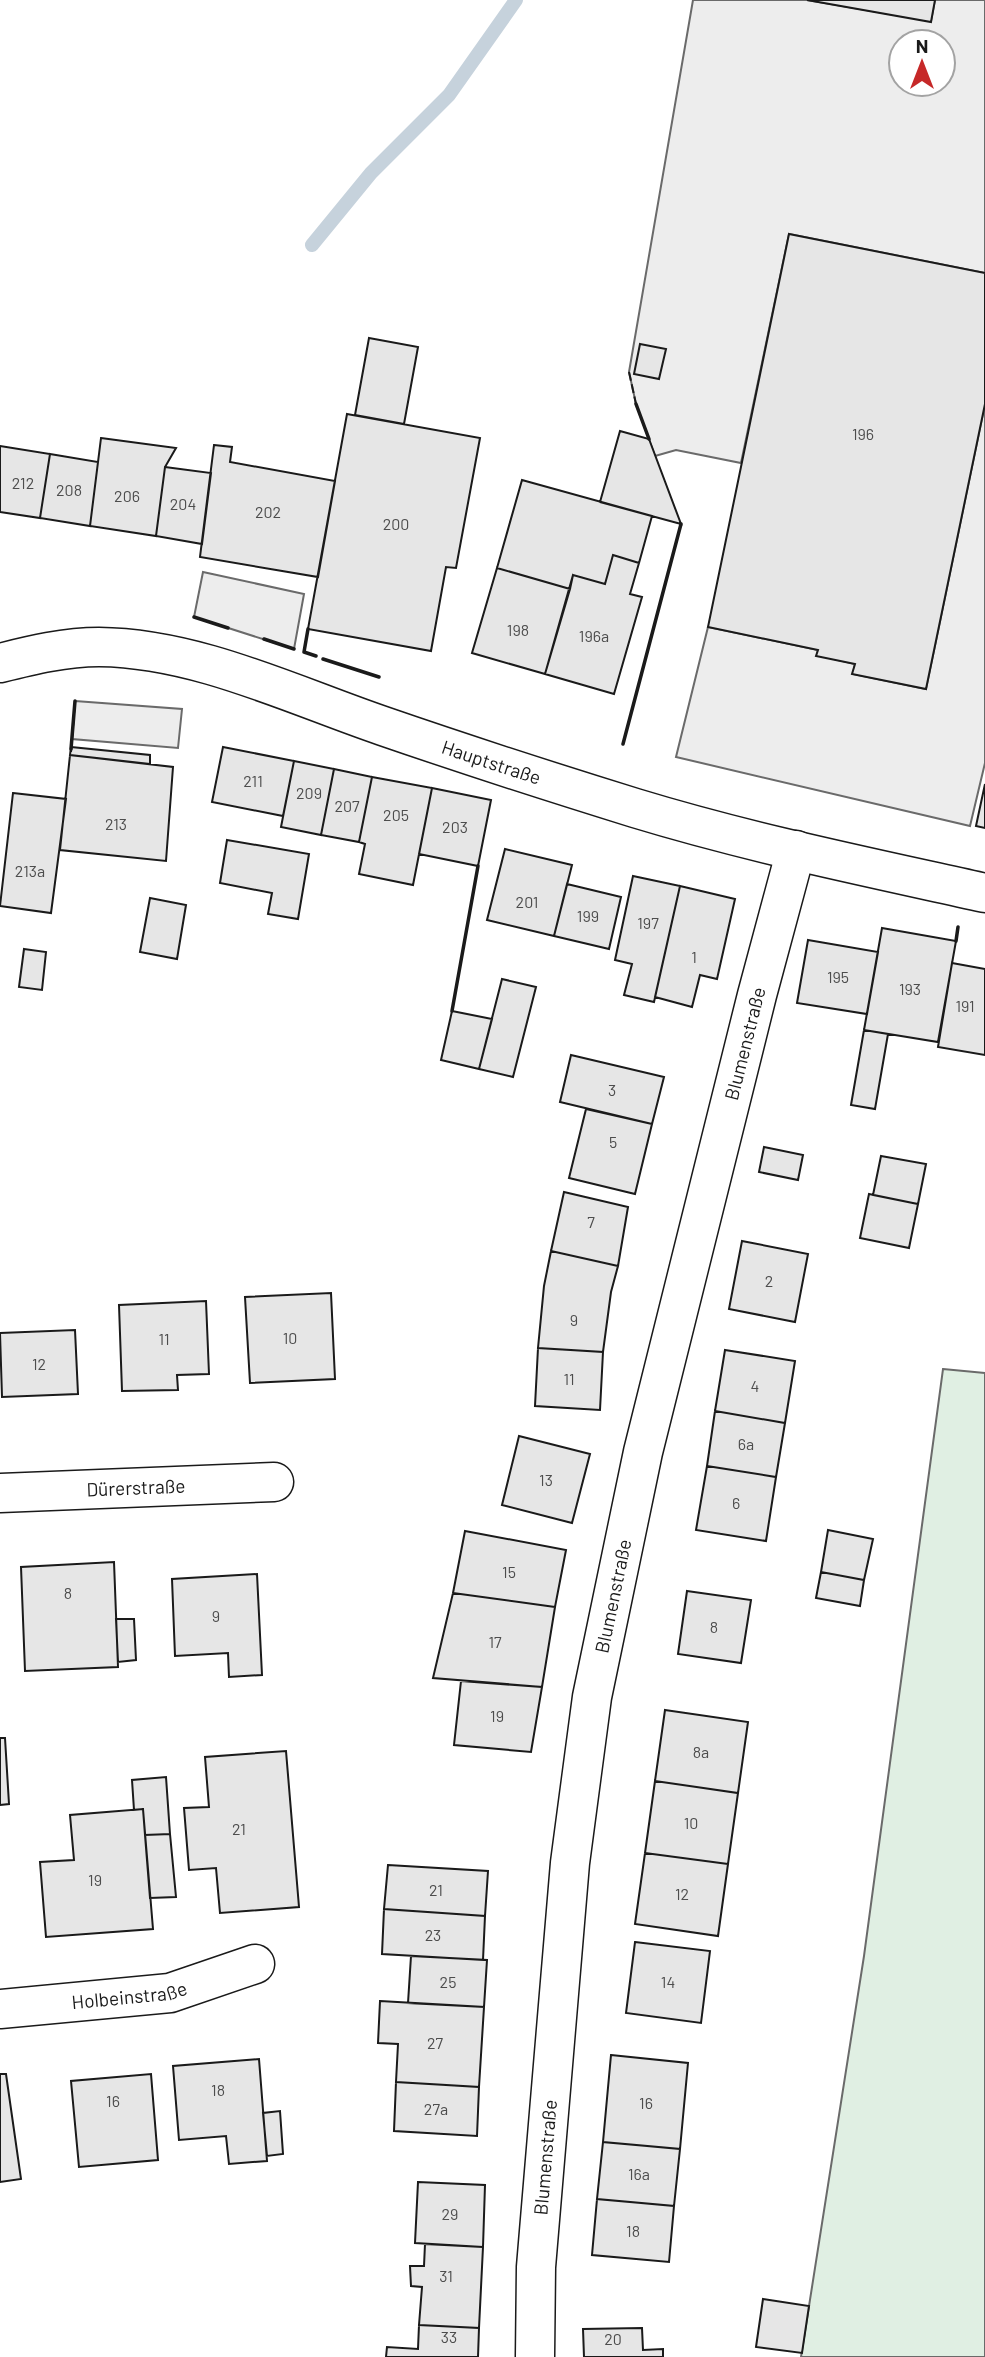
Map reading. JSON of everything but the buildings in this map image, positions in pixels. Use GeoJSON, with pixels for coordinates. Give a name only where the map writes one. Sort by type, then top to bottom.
{"type":"FeatureCollection","features":[{"type":"Feature","properties":{"kind":"street","name":"Hauptstraße"},"geometry":{"type":"LineString","coordinates":[[0,663],[46,652],[100,647],[173,656],[243,677],[510,769],[685,822],[985,893]]}},
{"type":"Feature","properties":{"kind":"street","name":"Blumenstraße"},"geometry":{"type":"LineString","coordinates":[[535,2357],[536,2267],[570,1863],[592,1698],[643,1452],[796,850]]}},
{"type":"Feature","properties":{"kind":"street","name":"Dürerstraße"},"geometry":{"type":"LineString","coordinates":[[0,1493],[274,1482]]}},
{"type":"Feature","properties":{"kind":"street","name":"Holbeinstraße"},"geometry":{"type":"LineString","coordinates":[[0,2009],[170,1993],[254,1964]]}},
{"type":"Feature","properties":{"kind":"green space"},"geometry":{"type":"Polygon","coordinates":[[[943,1369],[985,1373],[985,2357],[801,2357],[864,1956],[943,1369]]]}},
{"type":"Feature","properties":{"kind":"shaded area"},"geometry":{"type":"Polygon","coordinates":[[[693,0],[807,0],[931,21],[935,0],[985,0],[985,273],[789,234],[741,463],[676,450],[655,456],[636,404],[629,372],[693,0]]]}},
{"type":"Feature","properties":{"kind":"shaded area"},"geometry":{"type":"Polygon","coordinates":[[[985,404],[985,763],[970,826],[676,757],[708,627],[818,650],[817,655],[855,664],[853,674],[926,689],[985,404]]]}},
{"type":"Feature","properties":{"kind":"shaded area"},"geometry":{"type":"Polygon","coordinates":[[[203,572],[304,594],[294,649],[194,617],[203,572]]]}},
{"type":"Feature","properties":{"kind":"shaded area"},"geometry":{"type":"Polygon","coordinates":[[[75,701],[182,709],[178,748],[72,739],[75,701]]]}},
{"type":"Feature","properties":{"kind":"waterway"},"geometry":{"type":"LineString","coordinates":[[312,245],[371,173],[449,95],[516,0]]}},
{"type":"Feature","properties":{"kind":"fence"},"geometry":{"type":"LineString","coordinates":[[629,372],[636,404]]}},
{"type":"Feature","properties":{"kind":"fence"},"geometry":{"type":"LineString","coordinates":[[71,752],[75,701]]}},
{"type":"Feature","properties":{"kind":"wall"},"geometry":{"type":"LineString","coordinates":[[636,404],[649,439]]}},
{"type":"Feature","properties":{"kind":"wall"},"geometry":{"type":"LineString","coordinates":[[623,744],[681,524]]}},
{"type":"Feature","properties":{"kind":"wall"},"geometry":{"type":"LineString","coordinates":[[194,617],[228,628]]}},
{"type":"Feature","properties":{"kind":"wall"},"geometry":{"type":"LineString","coordinates":[[308,629],[304,652],[316,656]]}},
{"type":"Feature","properties":{"kind":"wall"},"geometry":{"type":"LineString","coordinates":[[264,639],[294,649]]}},
{"type":"Feature","properties":{"kind":"wall"},"geometry":{"type":"LineString","coordinates":[[323,659],[379,677]]}},
{"type":"Feature","properties":{"kind":"wall"},"geometry":{"type":"LineString","coordinates":[[71,749],[75,701]]}},
{"type":"Feature","properties":{"kind":"wall"},"geometry":{"type":"LineString","coordinates":[[452,1011],[478,866]]}},
{"type":"Feature","properties":{"kind":"wall"},"geometry":{"type":"LineString","coordinates":[[956,941],[958,927]]}}]}
